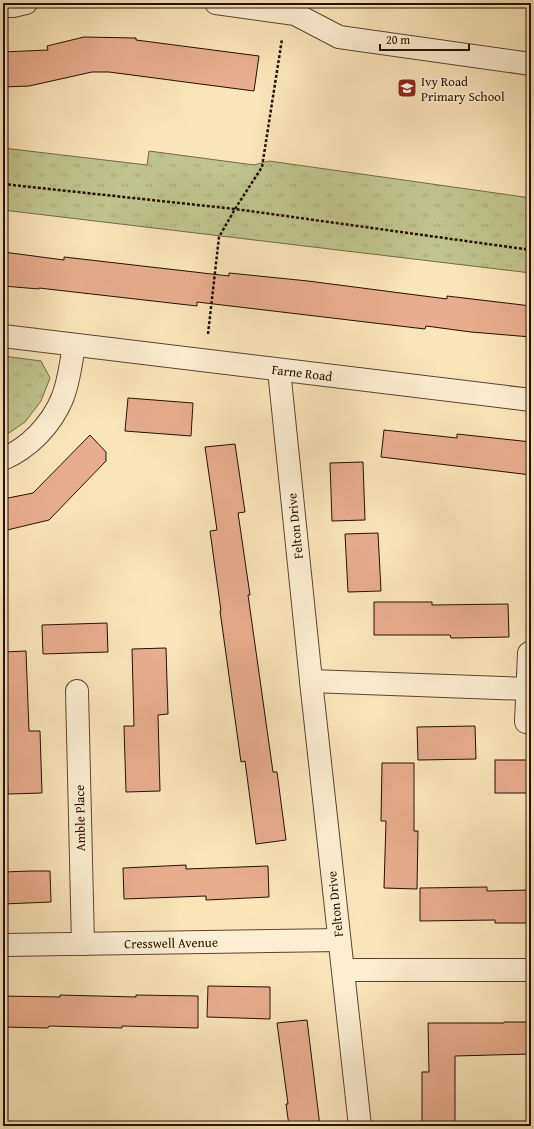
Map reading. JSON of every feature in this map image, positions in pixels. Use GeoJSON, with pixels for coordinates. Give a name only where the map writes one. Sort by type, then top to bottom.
{"type":"FeatureCollection","features":[{"type":"Feature","properties":{"kind":"street"},"geometry":{"type":"LineString","coordinates":[[3,6],[13,6],[26,3]]}},
{"type":"Feature","properties":{"kind":"street"},"geometry":{"type":"LineString","coordinates":[[216,3],[295,14],[339,37],[531,64]]}},
{"type":"Feature","properties":{"kind":"street","name":"Farne Road"},"geometry":{"type":"LineString","coordinates":[[3,336],[531,400]]}},
{"type":"Feature","properties":{"kind":"street"},"geometry":{"type":"LineString","coordinates":[[3,459],[24,447],[40,433],[52,417],[62,398],[69,375],[74,345]]}},
{"type":"Feature","properties":{"kind":"street","name":"Felton Drive"},"geometry":{"type":"LineString","coordinates":[[279,370],[311,681],[360,1126]]}},
{"type":"Feature","properties":{"kind":"street"},"geometry":{"type":"LineString","coordinates":[[526,722],[529,653]]}},
{"type":"Feature","properties":{"kind":"street"},"geometry":{"type":"LineString","coordinates":[[311,681],[527,689]]}},
{"type":"Feature","properties":{"kind":"street","name":"Amble Place"},"geometry":{"type":"LineString","coordinates":[[77,691],[83,944]]}},
{"type":"Feature","properties":{"kind":"street","name":"Cresswell Avenue"},"geometry":{"type":"LineString","coordinates":[[3,945],[339,940]]}},
{"type":"Feature","properties":{"kind":"street"},"geometry":{"type":"LineString","coordinates":[[343,970],[531,970]]}},
{"type":"Feature","properties":{"kind":"path"},"geometry":{"type":"LineString","coordinates":[[205,361],[219,237],[235,208],[262,167],[286,13]]}},
{"type":"Feature","properties":{"kind":"path"},"geometry":{"type":"LineString","coordinates":[[3,184],[235,208],[531,250]]}},
{"type":"Feature","properties":{"kind":"green space"},"geometry":{"type":"Polygon","coordinates":[[[3,148],[147,165],[149,151],[254,165],[269,161],[531,198],[531,273],[3,210],[3,148]]]}},
{"type":"Feature","properties":{"kind":"green space"},"geometry":{"type":"Polygon","coordinates":[[[3,356],[41,361],[50,378],[41,401],[25,422],[3,437],[3,356]]]}},
{"type":"Feature","properties":{"kind":"building"},"geometry":{"type":"Polygon","coordinates":[[[84,37],[136,38],[136,40],[259,56],[254,91],[109,72],[92,72],[29,86],[3,87],[3,52],[48,50],[47,46],[84,37]]]}},
{"type":"Feature","properties":{"kind":"building"},"geometry":{"type":"Polygon","coordinates":[[[3,252],[64,260],[64,257],[229,276],[229,273],[308,281],[447,299],[447,296],[531,306],[531,337],[471,332],[426,326],[425,329],[197,302],[197,306],[39,288],[3,286],[3,252]]]}},
{"type":"Feature","properties":{"kind":"building"},"geometry":{"type":"Polygon","coordinates":[[[128,398],[193,403],[191,436],[125,431],[128,398]]]}},
{"type":"Feature","properties":{"kind":"building"},"geometry":{"type":"Polygon","coordinates":[[[384,430],[457,438],[457,434],[531,442],[531,475],[381,457],[384,430]]]}},
{"type":"Feature","properties":{"kind":"building"},"geometry":{"type":"Polygon","coordinates":[[[90,435],[106,452],[106,461],[49,520],[3,531],[3,499],[33,493],[90,435]]]}},
{"type":"Feature","properties":{"kind":"building"},"geometry":{"type":"Polygon","coordinates":[[[235,444],[245,512],[238,513],[250,595],[248,595],[273,772],[277,772],[286,840],[256,844],[245,761],[241,762],[220,611],[210,531],[217,530],[205,447],[235,444]]]}},
{"type":"Feature","properties":{"kind":"building"},"geometry":{"type":"Polygon","coordinates":[[[363,462],[365,520],[332,521],[330,463],[363,462]]]}},
{"type":"Feature","properties":{"kind":"building"},"geometry":{"type":"Polygon","coordinates":[[[378,533],[381,591],[348,592],[345,534],[378,533]]]}},
{"type":"Feature","properties":{"kind":"building"},"geometry":{"type":"Polygon","coordinates":[[[374,602],[432,602],[432,605],[508,604],[509,637],[451,638],[450,635],[374,635],[374,602]]]}},
{"type":"Feature","properties":{"kind":"building"},"geometry":{"type":"Polygon","coordinates":[[[107,623],[108,652],[43,654],[42,625],[107,623]]]}},
{"type":"Feature","properties":{"kind":"building"},"geometry":{"type":"Polygon","coordinates":[[[166,648],[168,714],[158,715],[160,791],[126,792],[124,726],[134,726],[132,649],[166,648]]]}},
{"type":"Feature","properties":{"kind":"building"},"geometry":{"type":"Polygon","coordinates":[[[26,651],[29,731],[40,731],[42,793],[8,794],[5,716],[3,716],[3,652],[26,651]]]}},
{"type":"Feature","properties":{"kind":"building"},"geometry":{"type":"Polygon","coordinates":[[[475,726],[476,759],[418,760],[417,727],[475,726]]]}},
{"type":"Feature","properties":{"kind":"building"},"geometry":{"type":"Polygon","coordinates":[[[495,760],[531,760],[531,793],[495,793],[495,760]]]}},
{"type":"Feature","properties":{"kind":"building"},"geometry":{"type":"Polygon","coordinates":[[[382,763],[414,763],[414,831],[418,831],[417,889],[384,888],[386,821],[381,821],[382,763]]]}},
{"type":"Feature","properties":{"kind":"building"},"geometry":{"type":"Polygon","coordinates":[[[186,865],[186,869],[268,866],[269,897],[206,900],[206,896],[124,899],[123,868],[186,865]]]}},
{"type":"Feature","properties":{"kind":"building"},"geometry":{"type":"Polygon","coordinates":[[[50,871],[51,902],[3,904],[3,872],[50,871]]]}},
{"type":"Feature","properties":{"kind":"building"},"geometry":{"type":"Polygon","coordinates":[[[487,887],[487,891],[531,890],[531,923],[495,923],[495,920],[420,921],[420,888],[487,887]]]}},
{"type":"Feature","properties":{"kind":"building"},"geometry":{"type":"Polygon","coordinates":[[[208,986],[270,987],[270,1019],[207,1017],[208,986]]]}},
{"type":"Feature","properties":{"kind":"building"},"geometry":{"type":"Polygon","coordinates":[[[60,995],[136,997],[136,995],[198,996],[198,1028],[122,1026],[122,1028],[49,1026],[48,1028],[3,1027],[3,996],[60,997],[60,995]]]}},
{"type":"Feature","properties":{"kind":"building"},"geometry":{"type":"Polygon","coordinates":[[[307,1020],[320,1126],[289,1126],[286,1104],[288,1104],[277,1023],[307,1020]]]}},
{"type":"Feature","properties":{"kind":"building"},"geometry":{"type":"Polygon","coordinates":[[[531,1022],[531,1054],[455,1056],[455,1126],[422,1126],[422,1072],[429,1072],[428,1023],[531,1022]]]}},
{"type":"Feature","properties":{"kind":"place","name":"Ivy Road Primary School"},"geometry":{"type":"Point","coordinates":[407,88]}}]}
